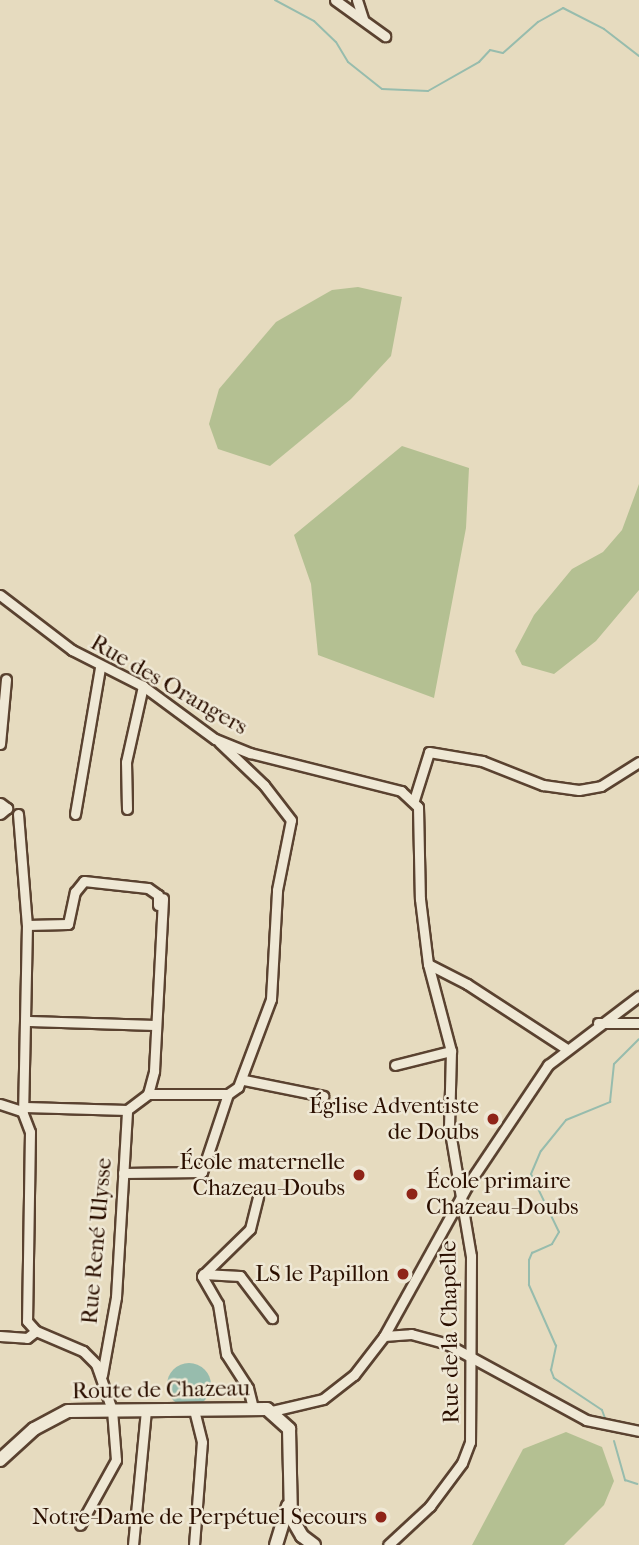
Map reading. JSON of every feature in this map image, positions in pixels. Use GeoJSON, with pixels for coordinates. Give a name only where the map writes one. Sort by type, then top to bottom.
{"type":"FeatureCollection","features":[{"type":"Feature","properties":{"kind":"main road","name":"Route de Chazeau"},"geometry":{"type":"LineString","coordinates":[[0,1460],[60,1413],[253,1408],[272,1411],[290,1433],[288,1506],[297,1531],[314,1545]]}},
{"type":"Feature","properties":{"kind":"main road"},"geometry":{"type":"LineString","coordinates":[[276,1545],[288,1506]]}},
{"type":"Feature","properties":{"kind":"street"},"geometry":{"type":"LineString","coordinates":[[335,0],[386,36]]}},
{"type":"Feature","properties":{"kind":"street"},"geometry":{"type":"LineString","coordinates":[[358,0],[363,19]]}},
{"type":"Feature","properties":{"kind":"street","name":"Rue des Orangers"},"geometry":{"type":"LineString","coordinates":[[0,595],[100,667],[143,686],[215,739],[260,756],[401,791],[414,800]]}},
{"type":"Feature","properties":{"kind":"street"},"geometry":{"type":"LineString","coordinates":[[75,814],[100,667]]}},
{"type":"Feature","properties":{"kind":"street"},"geometry":{"type":"LineString","coordinates":[[0,741],[6,679]]}},
{"type":"Feature","properties":{"kind":"street"},"geometry":{"type":"LineString","coordinates":[[127,809],[126,762],[143,686]]}},
{"type":"Feature","properties":{"kind":"street"},"geometry":{"type":"LineString","coordinates":[[123,1172],[205,1170],[228,1094],[244,1080],[271,999],[277,890],[292,823],[264,785],[215,739]]}},
{"type":"Feature","properties":{"kind":"street"},"geometry":{"type":"LineString","coordinates":[[414,800],[429,752],[482,761],[543,785],[579,790],[601,786],[639,762]]}},
{"type":"Feature","properties":{"kind":"street","name":"Rue de la Chapelle"},"geometry":{"type":"LineString","coordinates":[[388,1545],[430,1506],[462,1463],[470,1442],[472,1281],[448,1114],[451,1051],[428,964],[414,800]]}},
{"type":"Feature","properties":{"kind":"street"},"geometry":{"type":"LineString","coordinates":[[0,803],[7,808],[0,814]]}},
{"type":"Feature","properties":{"kind":"street"},"geometry":{"type":"LineString","coordinates":[[18,814],[27,925],[29,1021],[24,1109],[30,1132],[24,1307],[27,1321],[36,1331],[83,1351],[102,1375],[113,1410],[116,1460],[80,1525]]}},
{"type":"Feature","properties":{"kind":"street"},"geometry":{"type":"LineString","coordinates":[[27,925],[68,924],[77,887],[91,881],[152,890],[158,900],[155,932]]}},
{"type":"Feature","properties":{"kind":"street"},"geometry":{"type":"LineString","coordinates":[[148,1094],[163,898]]}},
{"type":"Feature","properties":{"kind":"street"},"geometry":{"type":"LineString","coordinates":[[428,964],[467,984],[565,1048]]}},
{"type":"Feature","properties":{"kind":"street"},"geometry":{"type":"LineString","coordinates":[[272,1411],[323,1399],[354,1375],[384,1336],[461,1197],[506,1123],[565,1048],[639,996]]}},
{"type":"Feature","properties":{"kind":"street"},"geometry":{"type":"LineString","coordinates":[[29,1021],[155,1025]]}},
{"type":"Feature","properties":{"kind":"street"},"geometry":{"type":"LineString","coordinates":[[598,1023],[639,1023]]}},
{"type":"Feature","properties":{"kind":"street"},"geometry":{"type":"LineString","coordinates":[[395,1065],[451,1051]]}},
{"type":"Feature","properties":{"kind":"street"},"geometry":{"type":"LineString","coordinates":[[244,1080],[323,1096]]}},
{"type":"Feature","properties":{"kind":"street"},"geometry":{"type":"LineString","coordinates":[[0,1104],[24,1109],[127,1110],[148,1094],[228,1094]]}},
{"type":"Feature","properties":{"kind":"street","name":"Rue René Ulysse"},"geometry":{"type":"LineString","coordinates":[[102,1375],[116,1297],[127,1110]]}},
{"type":"Feature","properties":{"kind":"street"},"geometry":{"type":"LineString","coordinates":[[203,1274],[250,1229],[258,1196]]}},
{"type":"Feature","properties":{"kind":"street"},"geometry":{"type":"LineString","coordinates":[[203,1274],[240,1276],[272,1318]]}},
{"type":"Feature","properties":{"kind":"street"},"geometry":{"type":"LineString","coordinates":[[203,1274],[218,1304],[226,1354],[248,1388],[253,1408]]}},
{"type":"Feature","properties":{"kind":"street"},"geometry":{"type":"LineString","coordinates":[[0,1336],[27,1338],[36,1331]]}},
{"type":"Feature","properties":{"kind":"street"},"geometry":{"type":"LineString","coordinates":[[384,1336],[426,1337],[470,1357],[586,1420],[639,1431]]}},
{"type":"Feature","properties":{"kind":"street"},"geometry":{"type":"LineString","coordinates":[[133,1545],[146,1410]]}},
{"type":"Feature","properties":{"kind":"street"},"geometry":{"type":"LineString","coordinates":[[194,1410],[202,1443],[194,1545]]}},
{"type":"Feature","properties":{"kind":"shaded area"},"geometry":{"type":"Polygon","coordinates":[[[358,287],[402,297],[391,356],[351,399],[270,466],[218,449],[209,424],[219,389],[276,322],[332,290],[358,287]]]}},
{"type":"Feature","properties":{"kind":"shaded area"},"geometry":{"type":"Polygon","coordinates":[[[402,446],[469,468],[466,528],[434,698],[318,655],[311,584],[294,535],[402,446]]]}},
{"type":"Feature","properties":{"kind":"shaded area"},"geometry":{"type":"Polygon","coordinates":[[[639,484],[639,590],[596,641],[554,674],[522,665],[515,651],[534,615],[572,569],[603,552],[622,530],[639,484]]]}},
{"type":"Feature","properties":{"kind":"shaded area"},"geometry":{"type":"Polygon","coordinates":[[[189,1363],[198,1364],[205,1369],[210,1376],[210,1394],[205,1401],[198,1406],[189,1407],[180,1406],[173,1401],[168,1394],[167,1385],[168,1376],[173,1369],[180,1364],[189,1363]]]}},
{"type":"Feature","properties":{"kind":"shaded area"},"geometry":{"type":"Polygon","coordinates":[[[566,1432],[602,1447],[614,1481],[604,1505],[564,1545],[472,1545],[523,1449],[566,1432]]]}},
{"type":"Feature","properties":{"kind":"waterway"},"geometry":{"type":"LineString","coordinates":[[275,0],[314,21],[336,42],[348,62],[382,89],[428,91],[479,62],[490,50],[503,53],[538,22],[563,8],[604,29],[639,56]]}},
{"type":"Feature","properties":{"kind":"waterway"},"geometry":{"type":"LineString","coordinates":[[606,1421],[602,1410],[554,1378],[551,1370],[556,1346],[529,1285],[529,1260],[532,1253],[552,1244],[559,1232],[531,1174],[541,1151],[566,1120],[610,1102],[614,1064],[639,1039]]}},
{"type":"Feature","properties":{"kind":"waterway"},"geometry":{"type":"LineString","coordinates":[[614,1441],[625,1480],[637,1484]]}},
{"type":"Feature","properties":{"kind":"place","name":"Église Adventiste de Doubs"},"geometry":{"type":"Point","coordinates":[493,1119]}},
{"type":"Feature","properties":{"kind":"place","name":"École maternelle Chazeau-Doubs"},"geometry":{"type":"Point","coordinates":[359,1175]}},
{"type":"Feature","properties":{"kind":"place","name":"École primaire Chazeau-Doubs"},"geometry":{"type":"Point","coordinates":[412,1194]}},
{"type":"Feature","properties":{"kind":"place","name":"LS le Papillon"},"geometry":{"type":"Point","coordinates":[403,1274]}},
{"type":"Feature","properties":{"kind":"place","name":"Notre-Dame de Perpétuel Secours"},"geometry":{"type":"Point","coordinates":[381,1517]}}]}
